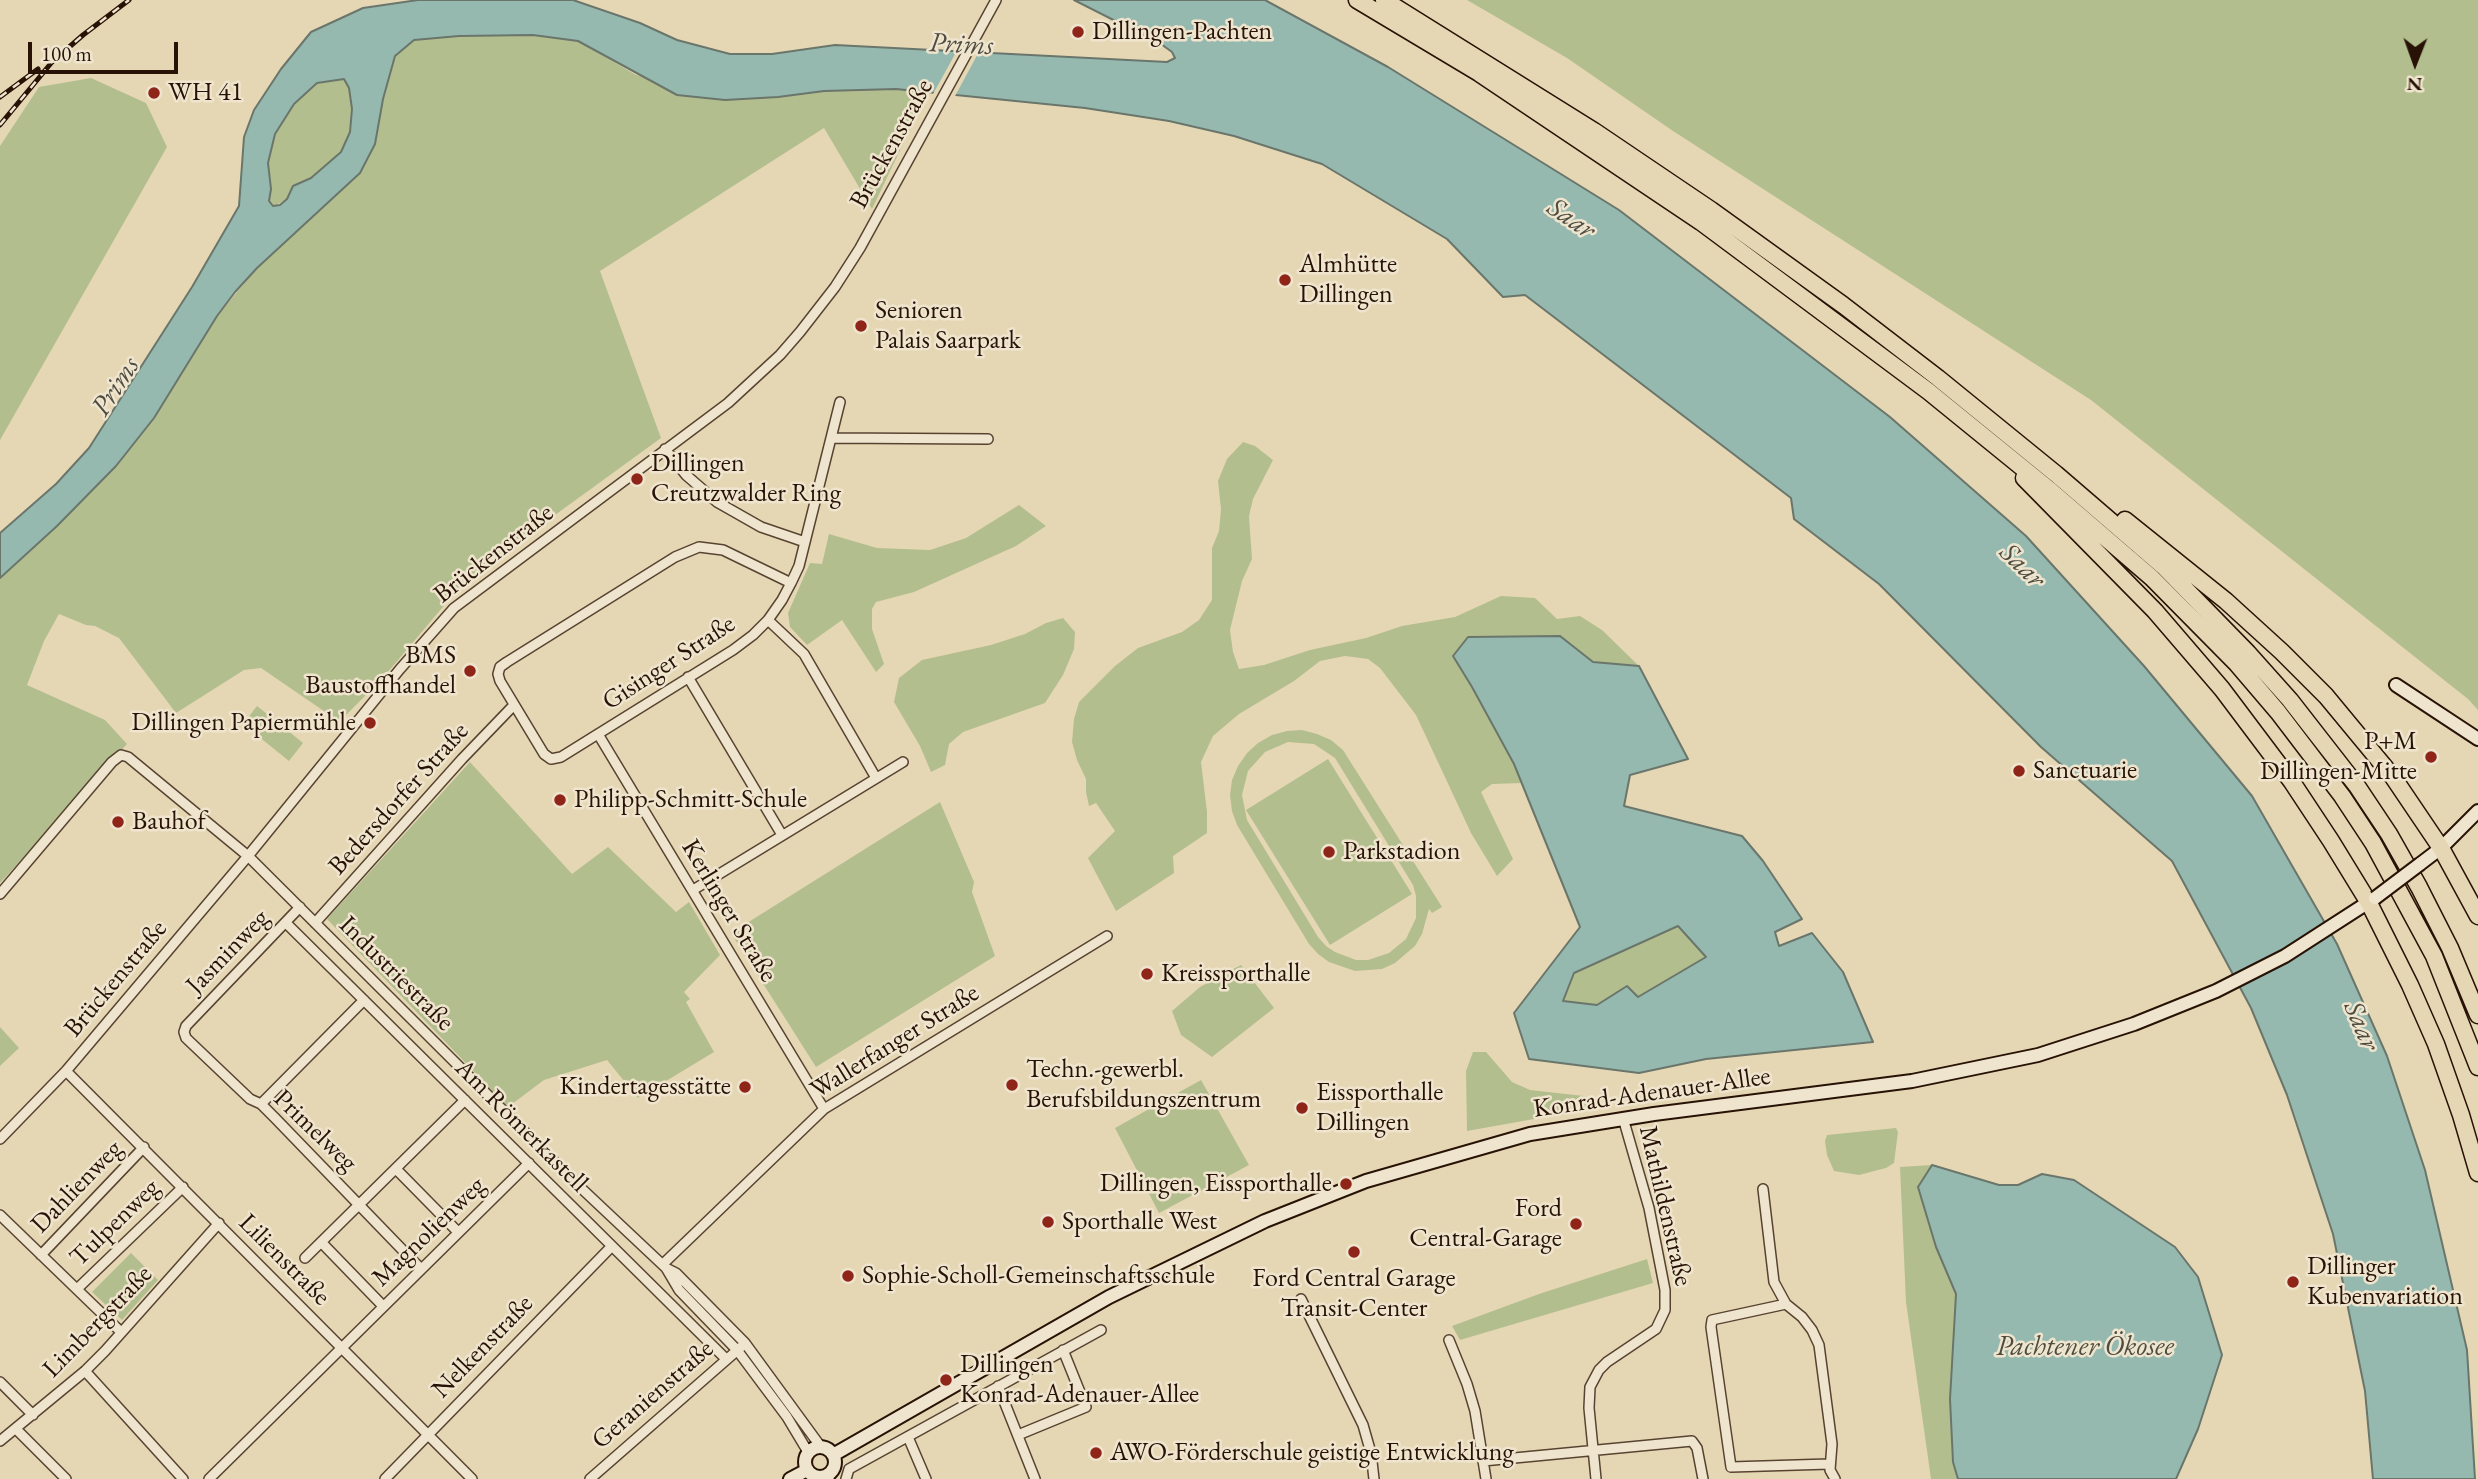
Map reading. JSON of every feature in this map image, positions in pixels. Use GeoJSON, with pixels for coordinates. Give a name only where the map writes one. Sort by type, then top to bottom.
{"type":"FeatureCollection","features":[{"type":"Feature","properties":{"kind":"highway"},"geometry":{"type":"LineString","coordinates":[[1357,0],[1479,73],[1701,222],[1823,311],[1992,442],[2161,587],[2237,664],[2316,759],[2373,844],[2434,956],[2478,1067]]}},
{"type":"Feature","properties":{"kind":"highway"},"geometry":{"type":"LineString","coordinates":[[1384,0],[1497,69],[1711,209],[1864,321],[2056,474],[2164,567],[2290,700],[2329,749],[2382,824],[2451,948],[2478,1015]]}},
{"type":"Feature","properties":{"kind":"highway"},"geometry":{"type":"LineString","coordinates":[[1992,442],[2037,493],[2155,611],[2222,689],[2292,782],[2369,903],[2410,985],[2436,1044],[2478,1173]]}},
{"type":"Feature","properties":{"kind":"highway"},"geometry":{"type":"LineString","coordinates":[[2056,474],[2155,543],[2226,601],[2282,652],[2361,735],[2393,777],[2441,848],[2478,916]]}},
{"type":"Feature","properties":{"kind":"street","name":"Brückenstraße"},"geometry":{"type":"LineString","coordinates":[[0,1139],[66,1071],[248,856],[398,671],[454,608],[727,403],[780,355],[819,309],[860,248],[996,0]]}},
{"type":"Feature","properties":{"kind":"street","name":"Gisinger Straße"},"geometry":{"type":"LineString","coordinates":[[514,705],[544,754],[551,759],[561,757],[733,650],[768,620],[791,583],[805,542],[841,402]]}},
{"type":"Feature","properties":{"kind":"street"},"geometry":{"type":"LineString","coordinates":[[832,438],[988,439]]}},
{"type":"Feature","properties":{"kind":"street"},"geometry":{"type":"LineString","coordinates":[[665,449],[686,475],[717,502],[761,527],[805,542]]}},
{"type":"Feature","properties":{"kind":"street"},"geometry":{"type":"LineString","coordinates":[[514,705],[500,681],[500,667],[690,550],[699,547],[723,550],[791,583]]}},
{"type":"Feature","properties":{"kind":"street"},"geometry":{"type":"LineString","coordinates":[[768,620],[804,654],[876,778]]}},
{"type":"Feature","properties":{"kind":"street"},"geometry":{"type":"LineString","coordinates":[[688,677],[782,835]]}},
{"type":"Feature","properties":{"kind":"street"},"geometry":{"type":"LineString","coordinates":[[2396,685],[2478,740]]}},
{"type":"Feature","properties":{"kind":"street","name":"Bedersdorfer Straße"},"geometry":{"type":"LineString","coordinates":[[315,923],[514,705]]}},
{"type":"Feature","properties":{"kind":"street","name":"Kerlinger Straße"},"geometry":{"type":"LineString","coordinates":[[598,734],[824,1109]]}},
{"type":"Feature","properties":{"kind":"street","name":"Industriestraße"},"geometry":{"type":"LineString","coordinates":[[0,894],[112,762],[124,755],[248,856],[581,1188],[665,1266],[676,1273],[745,1343],[821,1447]]}},
{"type":"Feature","properties":{"kind":"street"},"geometry":{"type":"LineString","coordinates":[[693,890],[903,762]]}},
{"type":"Feature","properties":{"kind":"street","name":"Konrad-Adenauer-Allee"},"geometry":{"type":"LineString","coordinates":[[833,1455],[1110,1297],[1225,1239],[1293,1209],[1382,1175],[1530,1134],[1623,1118],[1912,1081],[2003,1064],[2101,1036],[2216,991],[2284,956],[2369,903],[2441,848],[2478,811]]}},
{"type":"Feature","properties":{"kind":"street","name":"Jasminweg"},"geometry":{"type":"LineString","coordinates":[[186,1026],[300,907]]}},
{"type":"Feature","properties":{"kind":"street","name":"Am Römerkastell"},"geometry":{"type":"LineString","coordinates":[[286,923],[726,1359]]}},
{"type":"Feature","properties":{"kind":"street","name":"Wallerfanger Straße"},"geometry":{"type":"LineString","coordinates":[[665,1266],[824,1109],[1107,936]]}},
{"type":"Feature","properties":{"kind":"street"},"geometry":{"type":"LineString","coordinates":[[261,1104],[364,1000]]}},
{"type":"Feature","properties":{"kind":"street","name":"Primelweg"},"geometry":{"type":"LineString","coordinates":[[186,1026],[186,1038],[250,1099],[261,1104],[420,1268]]}},
{"type":"Feature","properties":{"kind":"street","name":"Lilienstraße"},"geometry":{"type":"LineString","coordinates":[[66,1071],[472,1479]]}},
{"type":"Feature","properties":{"kind":"street"},"geometry":{"type":"LineString","coordinates":[[305,1258],[466,1100]]}},
{"type":"Feature","properties":{"kind":"street","name":"Mathildenstraße"},"geometry":{"type":"LineString","coordinates":[[1596,1479],[1589,1397],[1594,1378],[1607,1362],[1656,1329],[1665,1310],[1661,1266],[1642,1182],[1623,1118]]}},
{"type":"Feature","properties":{"kind":"street","name":"Dahlienweg"},"geometry":{"type":"LineString","coordinates":[[41,1255],[144,1147]]}},
{"type":"Feature","properties":{"kind":"street","name":"Magnolienweg"},"geometry":{"type":"LineString","coordinates":[[209,1479],[529,1163]]}},
{"type":"Feature","properties":{"kind":"street"},"geometry":{"type":"LineString","coordinates":[[396,1169],[458,1232]]}},
{"type":"Feature","properties":{"kind":"street","name":"Tulpenweg"},"geometry":{"type":"LineString","coordinates":[[77,1289],[183,1187]]}},
{"type":"Feature","properties":{"kind":"street"},"geometry":{"type":"LineString","coordinates":[[1763,1189],[1774,1282],[1786,1304],[1802,1317],[1819,1345],[1832,1444],[1829,1464],[1835,1479]]}},
{"type":"Feature","properties":{"kind":"street"},"geometry":{"type":"LineString","coordinates":[[0,1215],[121,1332]]}},
{"type":"Feature","properties":{"kind":"street","name":"Limbergstraße"},"geometry":{"type":"LineString","coordinates":[[0,1441],[85,1371],[219,1223]]}},
{"type":"Feature","properties":{"kind":"street"},"geometry":{"type":"LineString","coordinates":[[321,1242],[383,1306]]}},
{"type":"Feature","properties":{"kind":"street","name":"Nelkenstraße"},"geometry":{"type":"LineString","coordinates":[[385,1479],[612,1246]]}},
{"type":"Feature","properties":{"kind":"street","name":"Industriestraße"},"geometry":{"type":"LineString","coordinates":[[665,1266],[679,1290],[737,1350],[787,1417],[808,1452]]}},
{"type":"Feature","properties":{"kind":"street"},"geometry":{"type":"LineString","coordinates":[[1301,1299],[1363,1425],[1371,1453],[1374,1479]]}},
{"type":"Feature","properties":{"kind":"street"},"geometry":{"type":"LineString","coordinates":[[1786,1304],[1713,1320],[1731,1467],[1829,1464]]}},
{"type":"Feature","properties":{"kind":"street"},"geometry":{"type":"LineString","coordinates":[[846,1479],[849,1469],[1101,1330]]}},
{"type":"Feature","properties":{"kind":"street"},"geometry":{"type":"LineString","coordinates":[[1449,1340],[1475,1411],[1486,1479]]}},
{"type":"Feature","properties":{"kind":"street","name":"Geranienstraße"},"geometry":{"type":"LineString","coordinates":[[590,1479],[745,1343]]}},
{"type":"Feature","properties":{"kind":"street"},"geometry":{"type":"LineString","coordinates":[[1018,1435],[1086,1407],[1063,1350]]}},
{"type":"Feature","properties":{"kind":"street"},"geometry":{"type":"LineString","coordinates":[[85,1371],[183,1479]]}},
{"type":"Feature","properties":{"kind":"street"},"geometry":{"type":"LineString","coordinates":[[0,1381],[33,1415]]}},
{"type":"Feature","properties":{"kind":"street"},"geometry":{"type":"LineString","coordinates":[[998,1386],[1035,1479]]}},
{"type":"Feature","properties":{"kind":"street"},"geometry":{"type":"LineString","coordinates":[[16,1429],[66,1479]]}},
{"type":"Feature","properties":{"kind":"street"},"geometry":{"type":"LineString","coordinates":[[908,1437],[926,1479]]}},
{"type":"Feature","properties":{"kind":"street"},"geometry":{"type":"LineString","coordinates":[[1483,1461],[1692,1441],[1697,1448],[1703,1479]]}},
{"type":"Feature","properties":{"kind":"street"},"geometry":{"type":"LineString","coordinates":[[821,1447],[833,1455],[834,1468],[828,1477],[814,1476],[807,1469],[805,1461],[808,1452],[821,1447]]}},
{"type":"Feature","properties":{"kind":"street"},"geometry":{"type":"LineString","coordinates":[[790,1479],[807,1469]]}},
{"type":"Feature","properties":{"kind":"green space"},"geometry":{"type":"Polygon","coordinates":[[[1467,0],[2478,0],[2478,710],[2468,699],[2091,400],[1673,131],[1567,58],[1467,0]]]}},
{"type":"Feature","properties":{"kind":"green space"},"geometry":{"type":"Polygon","coordinates":[[[533,35],[578,41],[636,75],[778,97],[824,91],[896,89],[928,92],[872,209],[824,128],[600,271],[661,438],[511,547],[453,595],[382,679],[343,718],[337,720],[261,668],[244,670],[176,713],[119,638],[95,626],[59,614],[44,641],[27,685],[105,720],[127,744],[0,883],[0,578],[57,526],[116,466],[154,418],[217,316],[257,268],[383,99],[395,56],[414,40],[459,36],[533,35]]]}},
{"type":"Feature","properties":{"kind":"green space"},"geometry":{"type":"Polygon","coordinates":[[[91,78],[146,103],[167,147],[0,440],[0,146],[39,87],[91,78]]]}},
{"type":"Feature","properties":{"kind":"green space"},"geometry":{"type":"Polygon","coordinates":[[[344,79],[349,88],[352,109],[350,132],[341,153],[311,178],[293,186],[287,199],[273,207],[269,201],[271,189],[268,163],[275,134],[294,104],[317,83],[344,79]]]}},
{"type":"Feature","properties":{"kind":"green space"},"geometry":{"type":"Polygon","coordinates":[[[1243,442],[1255,446],[1273,460],[1253,499],[1249,516],[1252,559],[1242,581],[1230,630],[1239,669],[1264,665],[1402,626],[1455,617],[1501,596],[1535,598],[1557,619],[1580,616],[1602,630],[1639,666],[1593,662],[1560,636],[1453,656],[1522,783],[1492,784],[1481,792],[1513,859],[1497,876],[1471,833],[1416,715],[1380,668],[1368,659],[1345,656],[1320,661],[1294,681],[1239,714],[1213,736],[1201,762],[1207,833],[1173,856],[1174,873],[1116,911],[1088,858],[1115,831],[1096,803],[1089,806],[1086,779],[1072,742],[1074,719],[1079,702],[1115,666],[1138,648],[1182,632],[1199,620],[1212,600],[1212,548],[1219,531],[1221,509],[1218,481],[1227,459],[1243,442]]]}},
{"type":"Feature","properties":{"kind":"green space"},"geometry":{"type":"Polygon","coordinates":[[[1019,505],[1046,526],[1016,546],[914,592],[876,602],[872,609],[872,629],[884,664],[876,672],[842,620],[807,645],[790,627],[788,613],[810,563],[822,564],[829,534],[877,548],[930,550],[966,538],[1019,505]]]}},
{"type":"Feature","properties":{"kind":"green space"},"geometry":{"type":"Polygon","coordinates":[[[1063,618],[1075,632],[1074,649],[1063,675],[1045,703],[963,732],[949,744],[945,765],[931,772],[920,746],[894,702],[899,678],[922,660],[991,645],[1063,618]]]}},
{"type":"Feature","properties":{"kind":"green space"},"geometry":{"type":"Polygon","coordinates":[[[257,706],[303,743],[289,761],[243,724],[257,706]]]}},
{"type":"Feature","properties":{"kind":"green space"},"geometry":{"type":"Polygon","coordinates":[[[1302,730],[1317,734],[1331,740],[1343,750],[1442,907],[1432,913],[1429,909],[1422,934],[1415,946],[1395,963],[1382,969],[1355,971],[1329,962],[1318,954],[1309,944],[1237,825],[1230,795],[1238,766],[1258,743],[1287,731],[1302,730]],[[1288,742],[1265,752],[1248,771],[1242,795],[1247,820],[1318,937],[1335,952],[1356,960],[1368,960],[1389,953],[1406,939],[1416,918],[1416,896],[1413,885],[1335,758],[1314,744],[1288,742]]]}},
{"type":"Feature","properties":{"kind":"green space","name":"Parkstadion"},"geometry":{"type":"Polygon","coordinates":[[[1328,759],[1412,894],[1330,945],[1246,810],[1328,759]]]}},
{"type":"Feature","properties":{"kind":"green space"},"geometry":{"type":"Polygon","coordinates":[[[470,762],[572,874],[608,847],[676,912],[689,902],[720,955],[684,992],[690,999],[686,1002],[714,1052],[638,1098],[607,1060],[544,1080],[508,1107],[327,919],[470,762]]]}},
{"type":"Feature","properties":{"kind":"green space"},"geometry":{"type":"Polygon","coordinates":[[[940,802],[974,882],[972,892],[995,956],[816,1067],[731,933],[940,802]]]}},
{"type":"Feature","properties":{"kind":"green space"},"geometry":{"type":"Polygon","coordinates":[[[1679,925],[1706,957],[1638,997],[1627,986],[1597,1005],[1563,1001],[1574,973],[1679,925]]]}},
{"type":"Feature","properties":{"kind":"green space"},"geometry":{"type":"Polygon","coordinates":[[[1241,965],[1274,1008],[1212,1057],[1181,1035],[1172,1011],[1200,987],[1241,965]]]}},
{"type":"Feature","properties":{"kind":"green space"},"geometry":{"type":"Polygon","coordinates":[[[0,1027],[19,1048],[0,1066],[0,1027]]]}},
{"type":"Feature","properties":{"kind":"green space"},"geometry":{"type":"Polygon","coordinates":[[[1473,1052],[1486,1052],[1512,1082],[1530,1090],[1584,1096],[1598,1101],[1590,1109],[1467,1131],[1466,1071],[1473,1052]]]}},
{"type":"Feature","properties":{"kind":"green space"},"geometry":{"type":"Polygon","coordinates":[[[1201,1080],[1249,1165],[1159,1213],[1115,1128],[1201,1080]]]}},
{"type":"Feature","properties":{"kind":"green space"},"geometry":{"type":"Polygon","coordinates":[[[1896,1128],[1898,1132],[1894,1163],[1886,1168],[1859,1175],[1834,1171],[1827,1155],[1827,1135],[1896,1128]]]}},
{"type":"Feature","properties":{"kind":"green space"},"geometry":{"type":"Polygon","coordinates":[[[1932,1165],[1918,1187],[1936,1247],[1956,1294],[1950,1399],[1953,1462],[1958,1479],[1931,1479],[1906,1302],[1900,1167],[1932,1165]]]}},
{"type":"Feature","properties":{"kind":"green space"},"geometry":{"type":"Polygon","coordinates":[[[131,1253],[158,1280],[122,1320],[92,1292],[131,1253]]]}},
{"type":"Feature","properties":{"kind":"green space"},"geometry":{"type":"Polygon","coordinates":[[[1647,1259],[1653,1283],[1460,1340],[1452,1326],[1539,1294],[1647,1259]]]}},
{"type":"Feature","properties":{"kind":"water","name":"Saar"},"geometry":{"type":"Polygon","coordinates":[[[418,0],[573,0],[640,23],[677,40],[730,54],[772,54],[835,45],[1167,62],[1175,58],[1172,52],[1161,44],[1074,0],[1265,0],[1388,67],[1619,210],[1890,417],[2026,536],[2144,666],[2252,796],[2337,944],[2387,1056],[2425,1170],[2467,1350],[2475,1479],[2373,1479],[2365,1391],[2333,1234],[2287,1095],[2251,1008],[2172,861],[2041,747],[1879,584],[1794,519],[1791,498],[1525,295],[1503,297],[1447,239],[1322,164],[1234,136],[1169,121],[1085,108],[896,89],[824,91],[725,100],[677,95],[578,41],[533,35],[459,36],[414,40],[395,56],[383,99],[375,144],[360,173],[257,268],[235,292],[217,316],[154,418],[116,466],[57,526],[0,578],[0,533],[56,484],[89,448],[192,287],[239,206],[244,137],[254,110],[281,69],[311,32],[363,8],[418,0]],[[344,79],[317,83],[294,104],[275,134],[268,163],[271,189],[269,201],[273,206],[280,205],[287,199],[293,186],[311,178],[341,152],[350,132],[352,109],[349,88],[344,79]]]}},
{"type":"Feature","properties":{"kind":"water"},"geometry":{"type":"Polygon","coordinates":[[[1560,636],[1593,662],[1639,666],[1688,759],[1630,775],[1624,806],[1742,836],[1763,861],[1802,919],[1775,932],[1779,946],[1812,933],[1843,972],[1873,1042],[1706,1059],[1639,1073],[1529,1059],[1514,1013],[1580,927],[1514,764],[1453,656],[1468,637],[1560,636]],[[1678,926],[1574,973],[1563,1001],[1597,1005],[1627,986],[1638,997],[1706,957],[1678,926]]]}},
{"type":"Feature","properties":{"kind":"water","name":"Pachtener Ökosee"},"geometry":{"type":"Polygon","coordinates":[[[1932,1165],[1999,1185],[2018,1185],[2042,1174],[2074,1180],[2175,1247],[2198,1277],[2222,1355],[2198,1429],[2176,1479],[1958,1479],[1953,1462],[1950,1399],[1956,1294],[1936,1247],[1918,1187],[1932,1165]]]}},
{"type":"Feature","properties":{"kind":"pier"},"geometry":{"type":"Polygon","coordinates":[[[959,47],[981,48],[954,98],[932,96],[959,47]]]}},
{"type":"Feature","properties":{"kind":"railway"},"geometry":{"type":"LineString","coordinates":[[0,125],[52,62],[129,0]]}},
{"type":"Feature","properties":{"kind":"railway"},"geometry":{"type":"LineString","coordinates":[[0,97],[38,69]]}},
{"type":"Feature","properties":{"kind":"place","name":"Dillingen-Pachten"},"geometry":{"type":"Point","coordinates":[1078,32]}},
{"type":"Feature","properties":{"kind":"place","name":"WH 41"},"geometry":{"type":"Point","coordinates":[154,93]}},
{"type":"Feature","properties":{"kind":"place","name":"Almhütte Dillingen"},"geometry":{"type":"Point","coordinates":[1285,280]}},
{"type":"Feature","properties":{"kind":"place","name":"Senioren Palais Saarpark"},"geometry":{"type":"Point","coordinates":[861,326]}},
{"type":"Feature","properties":{"kind":"place","name":"Dillingen Creutzwalder Ring"},"geometry":{"type":"Point","coordinates":[637,479]}},
{"type":"Feature","properties":{"kind":"place","name":"BMS Baustoffhandel"},"geometry":{"type":"Point","coordinates":[470,671]}},
{"type":"Feature","properties":{"kind":"place","name":"Dillingen Papiermühle"},"geometry":{"type":"Point","coordinates":[370,723]}},
{"type":"Feature","properties":{"kind":"place","name":"P+M Dillingen-Mitte"},"geometry":{"type":"Point","coordinates":[2431,757]}},
{"type":"Feature","properties":{"kind":"place","name":"Sanctuarie"},"geometry":{"type":"Point","coordinates":[2019,771]}},
{"type":"Feature","properties":{"kind":"place","name":"Philipp-Schmitt-Schule"},"geometry":{"type":"Point","coordinates":[560,800]}},
{"type":"Feature","properties":{"kind":"place","name":"Bauhof"},"geometry":{"type":"Point","coordinates":[118,822]}},
{"type":"Feature","properties":{"kind":"place","name":"Parkstadion"},"geometry":{"type":"Point","coordinates":[1329,852]}},
{"type":"Feature","properties":{"kind":"place","name":"Kreissporthalle"},"geometry":{"type":"Point","coordinates":[1147,974]}},
{"type":"Feature","properties":{"kind":"place","name":"Techn.-gewerbl. Berufsbildungszentrum"},"geometry":{"type":"Point","coordinates":[1012,1085]}},
{"type":"Feature","properties":{"kind":"place","name":"Kindertagesstätte"},"geometry":{"type":"Point","coordinates":[745,1087]}},
{"type":"Feature","properties":{"kind":"place","name":"Eissporthalle Dillingen"},"geometry":{"type":"Point","coordinates":[1302,1108]}},
{"type":"Feature","properties":{"kind":"place","name":"Dillingen, Eissporthalle"},"geometry":{"type":"Point","coordinates":[1346,1184]}},
{"type":"Feature","properties":{"kind":"place","name":"Sporthalle West"},"geometry":{"type":"Point","coordinates":[1048,1222]}},
{"type":"Feature","properties":{"kind":"place","name":"Ford Central-Garage"},"geometry":{"type":"Point","coordinates":[1576,1224]}},
{"type":"Feature","properties":{"kind":"place","name":"Ford Central Garage Transit-Center"},"geometry":{"type":"Point","coordinates":[1354,1252]}},
{"type":"Feature","properties":{"kind":"place","name":"Sophie-Scholl-Gemeinschaftsschule"},"geometry":{"type":"Point","coordinates":[848,1276]}},
{"type":"Feature","properties":{"kind":"place","name":"Dillinger Kubenvariation"},"geometry":{"type":"Point","coordinates":[2293,1282]}},
{"type":"Feature","properties":{"kind":"place","name":"Dillingen Konrad-Adenauer-Allee"},"geometry":{"type":"Point","coordinates":[946,1380]}},
{"type":"Feature","properties":{"kind":"place","name":"AWO-Förderschule geistige Entwicklung"},"geometry":{"type":"Point","coordinates":[1096,1453]}},
{"type":"Feature","properties":{"kind":"water label","name":"Prims"},"geometry":{"type":"Point","coordinates":[961,45]}},
{"type":"Feature","properties":{"kind":"water label","name":"Prims"},"geometry":{"type":"Point","coordinates":[116,387]}}]}
